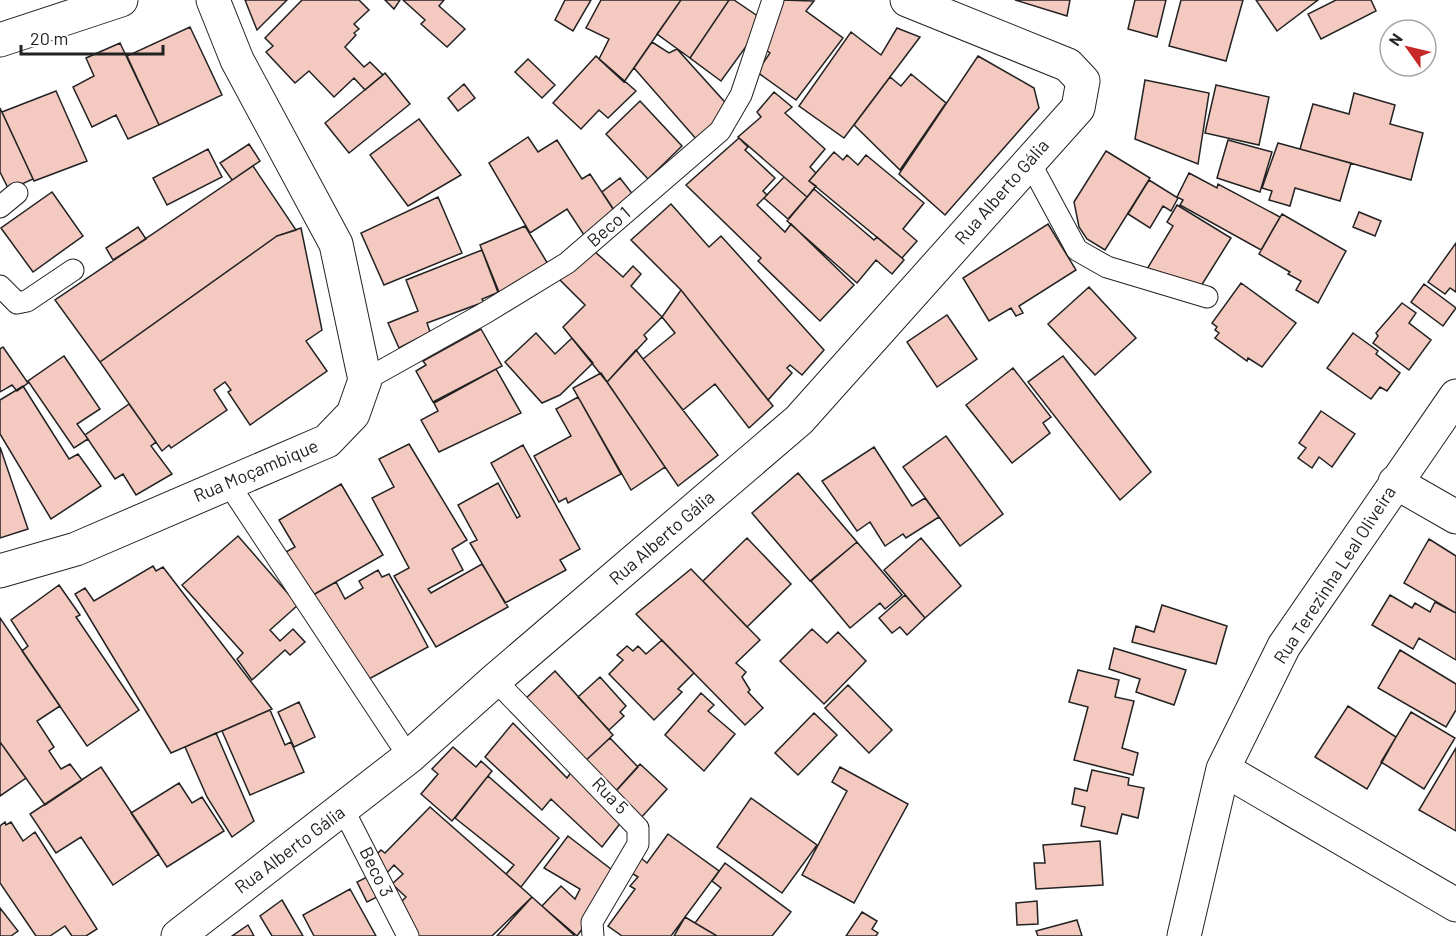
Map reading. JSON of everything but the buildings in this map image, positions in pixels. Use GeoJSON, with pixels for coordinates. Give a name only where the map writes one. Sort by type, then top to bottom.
{"type":"FeatureCollection","features":[{"type":"Feature","properties":{"kind":"street"},"geometry":{"type":"LineString","coordinates":[[0,40],[121,0]]}},
{"type":"Feature","properties":{"kind":"street"},"geometry":{"type":"LineString","coordinates":[[213,0],[237,60],[336,244],[365,380]]}},
{"type":"Feature","properties":{"kind":"street","name":"Rua Alberto Gália"},"geometry":{"type":"LineString","coordinates":[[178,936],[409,757],[495,680],[799,420],[1078,108],[1083,81],[1068,65],[907,0]]}},
{"type":"Feature","properties":{"kind":"street","name":"Rua Moçambique"},"geometry":{"type":"LineString","coordinates":[[0,571],[76,549],[327,441],[353,414],[365,380]]}},
{"type":"Feature","properties":{"kind":"street","name":"Rua Terezinha Leal Oliveira"},"geometry":{"type":"LineString","coordinates":[[1184,936],[1223,769],[1284,646],[1456,396]]}},
{"type":"Feature","properties":{"kind":"street"},"geometry":{"type":"LineString","coordinates":[[1395,482],[1456,517]]}},
{"type":"Feature","properties":{"kind":"street"},"geometry":{"type":"LineString","coordinates":[[1223,769],[1456,905]]}},
{"type":"Feature","properties":{"kind":"lane","name":"Beco 1"},"geometry":{"type":"LineString","coordinates":[[365,380],[485,313],[567,262],[720,131],[741,95],[773,0]]}},
{"type":"Feature","properties":{"kind":"lane"},"geometry":{"type":"LineString","coordinates":[[1029,161],[1077,250],[1107,267],[1207,297]]}},
{"type":"Feature","properties":{"kind":"lane"},"geometry":{"type":"LineString","coordinates":[[0,207],[17,193]]}},
{"type":"Feature","properties":{"kind":"lane"},"geometry":{"type":"LineString","coordinates":[[0,286],[17,303],[27,301],[73,270]]}},
{"type":"Feature","properties":{"kind":"lane"},"geometry":{"type":"LineString","coordinates":[[228,483],[409,757]]}},
{"type":"Feature","properties":{"kind":"lane","name":"Rua 5"},"geometry":{"type":"LineString","coordinates":[[495,680],[638,828],[638,844],[592,922],[593,936]]}},
{"type":"Feature","properties":{"kind":"lane","name":"Beco 3"},"geometry":{"type":"LineString","coordinates":[[344,809],[408,936]]}}]}
